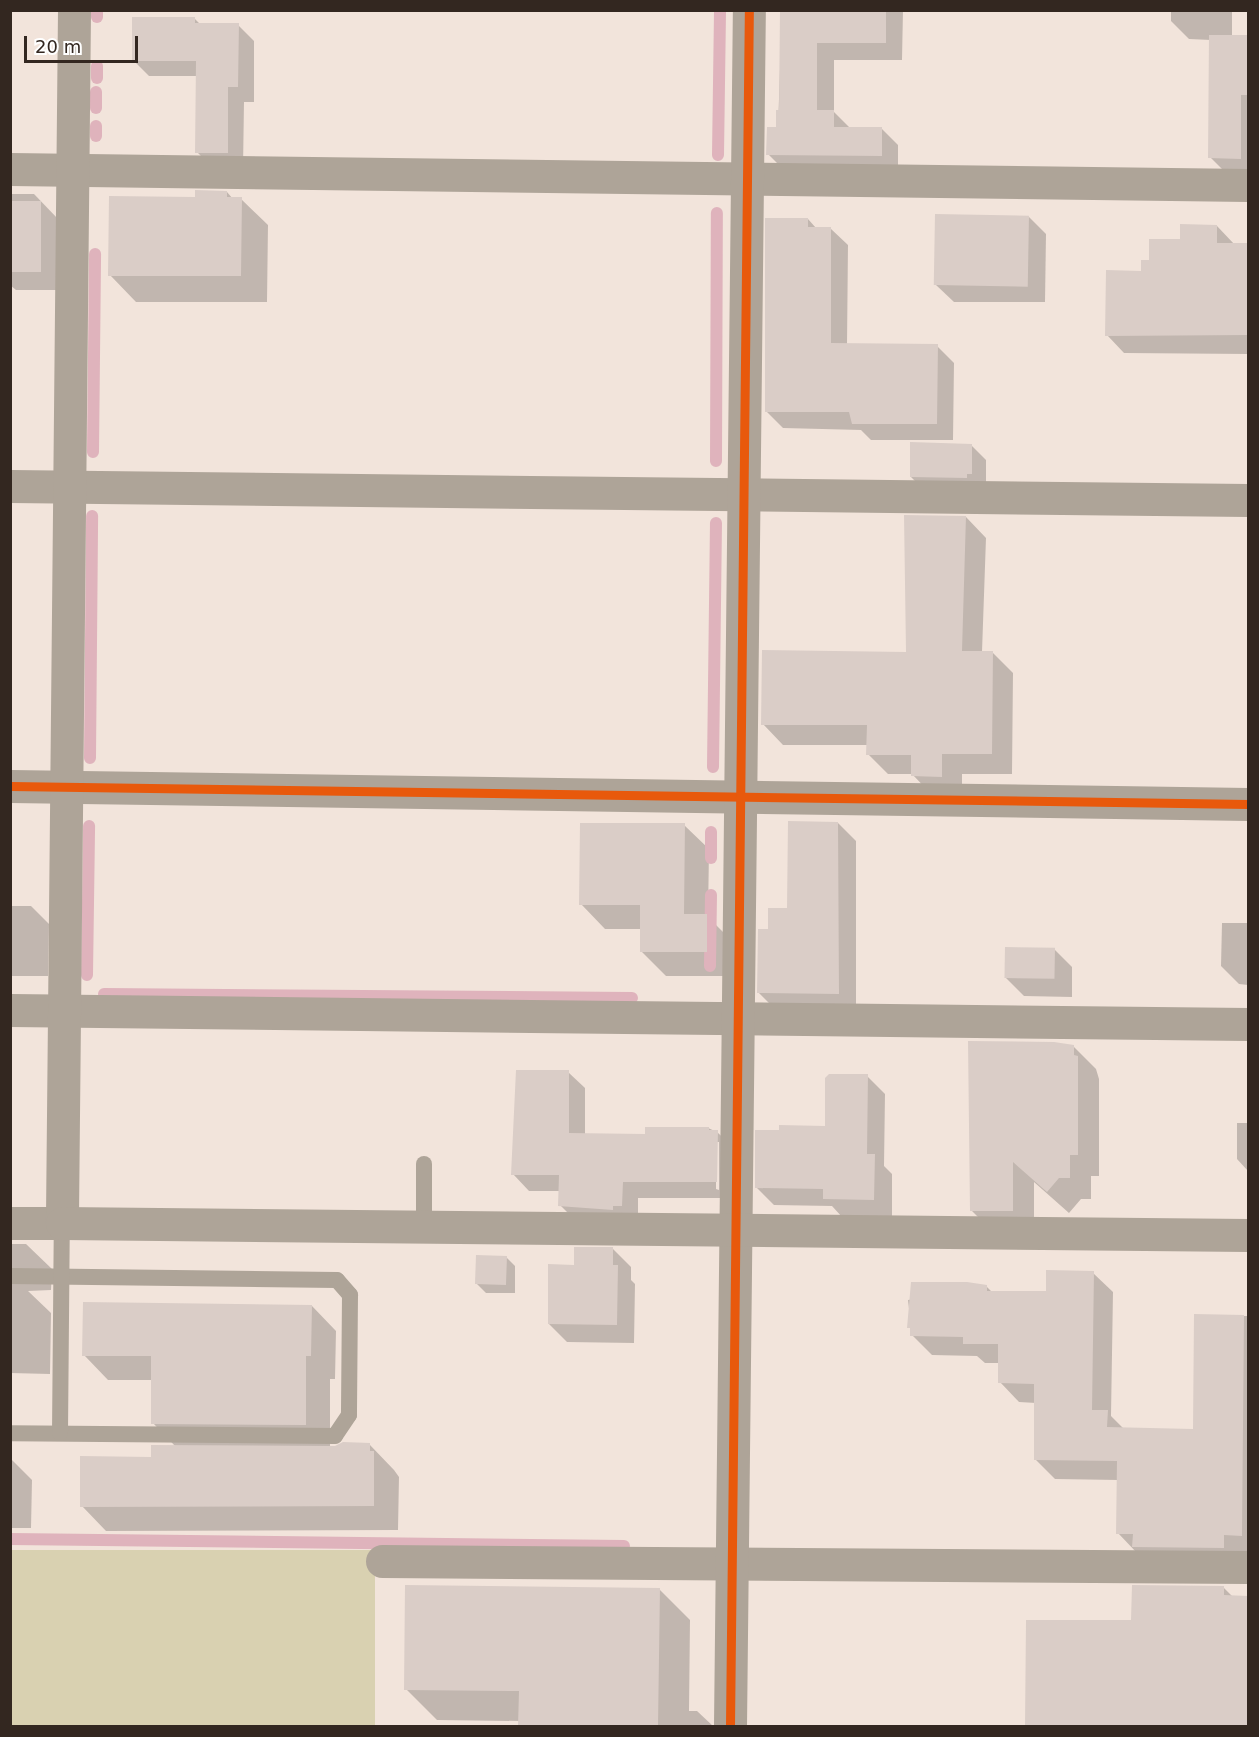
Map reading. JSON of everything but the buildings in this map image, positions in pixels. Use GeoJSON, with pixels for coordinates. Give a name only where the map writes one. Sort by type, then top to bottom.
{"type":"FeatureCollection","features":[{"type":"Feature","properties":{"kind":"street"},"geometry":{"type":"LineString","coordinates":[[62,1223],[74,10]]}},
{"type":"Feature","properties":{"kind":"street"},"geometry":{"type":"LineString","coordinates":[[730,1726],[748,10]]}},
{"type":"Feature","properties":{"kind":"street"},"geometry":{"type":"LineString","coordinates":[[10,169],[1248,185]]}},
{"type":"Feature","properties":{"kind":"street"},"geometry":{"type":"LineString","coordinates":[[10,486],[1248,500]]}},
{"type":"Feature","properties":{"kind":"street"},"geometry":{"type":"LineString","coordinates":[[10,786],[1248,804]]}},
{"type":"Feature","properties":{"kind":"street"},"geometry":{"type":"LineString","coordinates":[[10,1010],[1248,1024]]}},
{"type":"Feature","properties":{"kind":"street"},"geometry":{"type":"LineString","coordinates":[[10,1223],[735,1232],[1248,1235]]}},
{"type":"Feature","properties":{"kind":"street"},"geometry":{"type":"LineString","coordinates":[[382,1561],[1248,1567]]}},
{"type":"Feature","properties":{"kind":"lane"},"geometry":{"type":"LineString","coordinates":[[423,1228],[424,1164]]}},
{"type":"Feature","properties":{"kind":"lane"},"geometry":{"type":"LineString","coordinates":[[60,1433],[62,1223]]}},
{"type":"Feature","properties":{"kind":"lane"},"geometry":{"type":"LineString","coordinates":[[10,1276],[337,1280],[350,1294],[349,1415],[335,1436],[10,1433]]}},
{"type":"Feature","properties":{"kind":"shaded area"},"geometry":{"type":"Polygon","coordinates":[[[11,1550],[375,1550],[375,1726],[11,1726],[11,1550]]]}},
{"type":"Feature","properties":{"kind":"waterway"},"geometry":{"type":"LineString","coordinates":[[97,10],[97,17]]}},
{"type":"Feature","properties":{"kind":"waterway"},"geometry":{"type":"LineString","coordinates":[[718,155],[720,10]]}},
{"type":"Feature","properties":{"kind":"waterway"},"geometry":{"type":"LineString","coordinates":[[97,66],[97,78]]}},
{"type":"Feature","properties":{"kind":"waterway"},"geometry":{"type":"LineString","coordinates":[[96,92],[96,108]]}},
{"type":"Feature","properties":{"kind":"waterway"},"geometry":{"type":"LineString","coordinates":[[96,126],[96,136]]}},
{"type":"Feature","properties":{"kind":"waterway"},"geometry":{"type":"LineString","coordinates":[[716,461],[717,213]]}},
{"type":"Feature","properties":{"kind":"waterway"},"geometry":{"type":"LineString","coordinates":[[93,452],[95,254]]}},
{"type":"Feature","properties":{"kind":"waterway"},"geometry":{"type":"LineString","coordinates":[[90,758],[92,516]]}},
{"type":"Feature","properties":{"kind":"waterway"},"geometry":{"type":"LineString","coordinates":[[713,767],[716,523]]}},
{"type":"Feature","properties":{"kind":"waterway"},"geometry":{"type":"LineString","coordinates":[[87,975],[89,826]]}},
{"type":"Feature","properties":{"kind":"waterway"},"geometry":{"type":"LineString","coordinates":[[711,832],[711,858]]}},
{"type":"Feature","properties":{"kind":"waterway"},"geometry":{"type":"LineString","coordinates":[[710,966],[711,895]]}},
{"type":"Feature","properties":{"kind":"waterway"},"geometry":{"type":"LineString","coordinates":[[104,994],[632,998]]}},
{"type":"Feature","properties":{"kind":"waterway"},"geometry":{"type":"LineString","coordinates":[[10,1539],[624,1546]]}},
{"type":"Feature","properties":{"kind":"cycle path"},"geometry":{"type":"LineString","coordinates":[[730,1726],[749,10]]}},
{"type":"Feature","properties":{"kind":"cycle path"},"geometry":{"type":"LineString","coordinates":[[10,786],[1248,804]]}}]}
